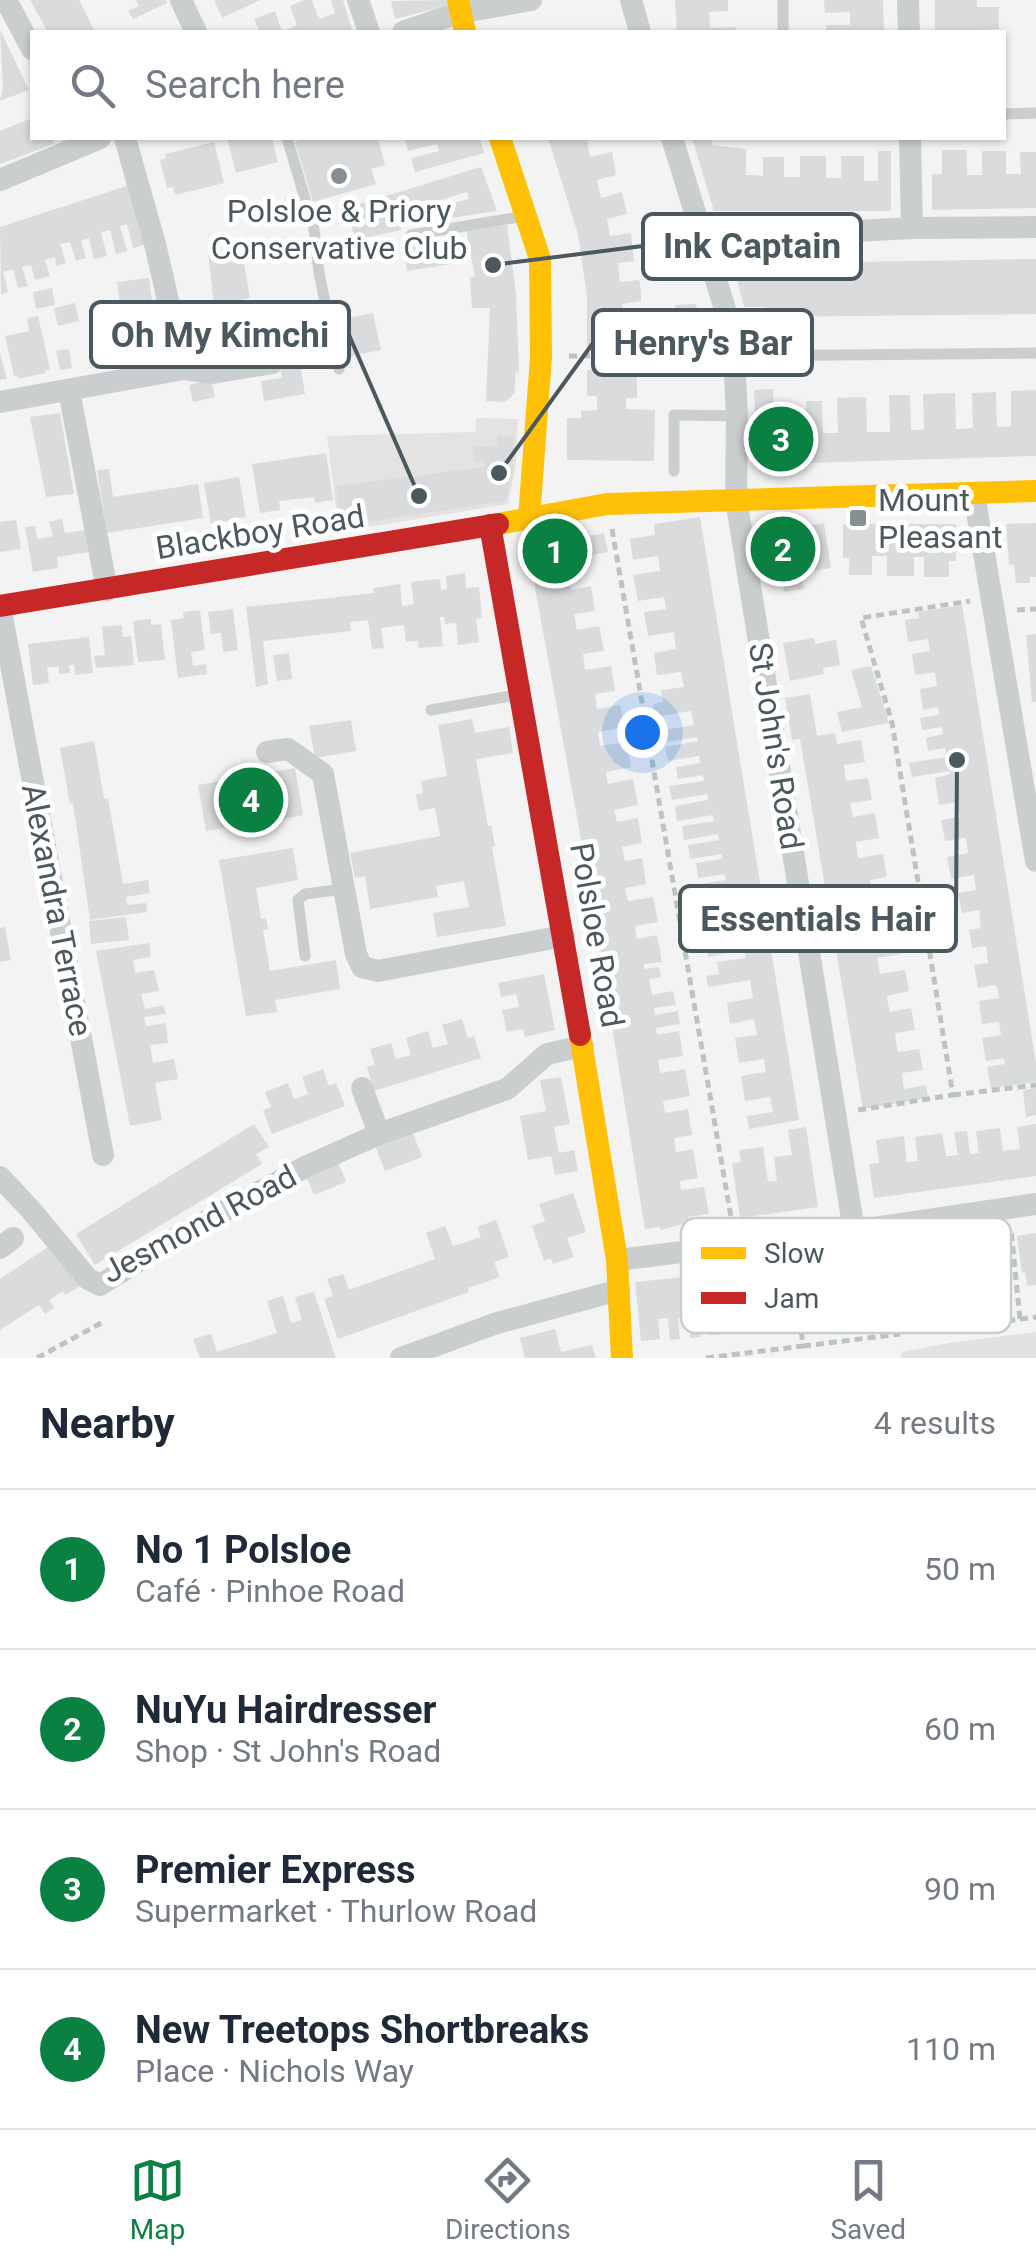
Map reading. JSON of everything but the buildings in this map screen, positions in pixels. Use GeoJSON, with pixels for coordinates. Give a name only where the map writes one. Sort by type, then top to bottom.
{"type":"FeatureCollection","features":[{"type":"Feature","properties":{"kind":"street"},"geometry":{"type":"LineString","coordinates":[[6,0],[30,45]]}},
{"type":"Feature","properties":{"kind":"street"},"geometry":{"type":"LineString","coordinates":[[180,0],[195,30]]}},
{"type":"Feature","properties":{"kind":"street"},"geometry":{"type":"LineString","coordinates":[[358,0],[368,30]]}},
{"type":"Feature","properties":{"kind":"street"},"geometry":{"type":"LineString","coordinates":[[410,30],[531,0]]}},
{"type":"Feature","properties":{"kind":"street"},"geometry":{"type":"LineString","coordinates":[[631,0],[639,30]]}},
{"type":"Feature","properties":{"kind":"street"},"geometry":{"type":"LineString","coordinates":[[908,0],[909,30]]}},
{"type":"Feature","properties":{"kind":"street"},"geometry":{"type":"LineString","coordinates":[[126,140],[184,368]]}},
{"type":"Feature","properties":{"kind":"street"},"geometry":{"type":"LineString","coordinates":[[501,140],[540,259],[541,357],[529,518]]}},
{"type":"Feature","properties":{"kind":"street","name":"St John's Road"},"geometry":{"type":"LineString","coordinates":[[673,140],[736,356],[736,499],[852,1218]]}},
{"type":"Feature","properties":{"kind":"street"},"geometry":{"type":"LineString","coordinates":[[910,140],[912,228]]}},
{"type":"Feature","properties":{"kind":"street"},"geometry":{"type":"LineString","coordinates":[[0,180],[67,143]]}},
{"type":"Feature","properties":{"kind":"street"},"geometry":{"type":"LineString","coordinates":[[704,239],[912,228],[1036,227]]}},
{"type":"Feature","properties":{"kind":"street"},"geometry":{"type":"LineString","coordinates":[[0,402],[184,368],[212,373],[272,363]]}},
{"type":"Feature","properties":{"kind":"street"},"geometry":{"type":"LineString","coordinates":[[69,390],[107,590]]}},
{"type":"Feature","properties":{"kind":"street","name":"Blackboy Road"},"geometry":{"type":"LineString","coordinates":[[0,606],[607,504],[1036,491]]}},
{"type":"Feature","properties":{"kind":"street"},"geometry":{"type":"LineString","coordinates":[[974,494],[991,598],[1025,726],[1036,861]]}},
{"type":"Feature","properties":{"kind":"street","name":"Polsloe Road"},"geometry":{"type":"LineString","coordinates":[[490,525],[617,1260],[622,1358]]}},
{"type":"Feature","properties":{"kind":"street","name":"Alexandra Terrace"},"geometry":{"type":"LineString","coordinates":[[0,606],[103,1155]]}},
{"type":"Feature","properties":{"kind":"street"},"geometry":{"type":"LineString","coordinates":[[267,752],[288,749],[323,774],[358,961],[369,970],[564,936]]}},
{"type":"Feature","properties":{"kind":"street","name":"Jesmond Road"},"geometry":{"type":"LineString","coordinates":[[0,1178],[32,1210],[88,1279],[100,1285],[305,1167],[379,1134],[507,1089],[542,1057],[583,1046]]}},
{"type":"Feature","properties":{"kind":"street"},"geometry":{"type":"LineString","coordinates":[[362,1088],[379,1134]]}},
{"type":"Feature","properties":{"kind":"street"},"geometry":{"type":"LineString","coordinates":[[938,1218],[1036,1204]]}},
{"type":"Feature","properties":{"kind":"street"},"geometry":{"type":"LineString","coordinates":[[617,1260],[681,1252]]}},
{"type":"Feature","properties":{"kind":"street"},"geometry":{"type":"LineString","coordinates":[[401,1358],[497,1324],[619,1290]]}},
{"type":"Feature","properties":{"kind":"lane"},"geometry":{"type":"LineString","coordinates":[[782,0],[783,30]]}},
{"type":"Feature","properties":{"kind":"lane"},"geometry":{"type":"LineString","coordinates":[[1006,114],[1036,113]]}},
{"type":"Feature","properties":{"kind":"lane"},"geometry":{"type":"LineString","coordinates":[[289,140],[314,229],[339,368]]}},
{"type":"Feature","properties":{"kind":"lane"},"geometry":{"type":"LineString","coordinates":[[410,236],[525,216]]}},
{"type":"Feature","properties":{"kind":"lane"},"geometry":{"type":"LineString","coordinates":[[736,356],[1036,354]]}},
{"type":"Feature","properties":{"kind":"lane"},"geometry":{"type":"LineString","coordinates":[[674,471],[674,415],[738,416]]}},
{"type":"Feature","properties":{"kind":"lane"},"geometry":{"type":"LineString","coordinates":[[432,710],[521,694]]}},
{"type":"Feature","properties":{"kind":"lane"},"geometry":{"type":"LineString","coordinates":[[305,956],[298,900],[306,894],[344,889]]}},
{"type":"Feature","properties":{"kind":"path"},"geometry":{"type":"LineString","coordinates":[[541,357],[736,356]]}},
{"type":"Feature","properties":{"kind":"path"},"geometry":{"type":"LineString","coordinates":[[607,504],[731,1218]]}},
{"type":"Feature","properties":{"kind":"path"},"geometry":{"type":"LineString","coordinates":[[953,1095],[892,723],[861,618],[991,598]]}},
{"type":"Feature","properties":{"kind":"path"},"geometry":{"type":"LineString","coordinates":[[835,1114],[1036,1085]]}},
{"type":"Feature","properties":{"kind":"path"},"geometry":{"type":"LineString","coordinates":[[1009,1207],[1010,1218]]}},
{"type":"Feature","properties":{"kind":"path"},"geometry":{"type":"LineString","coordinates":[[1011,1227],[1020,1318]]}},
{"type":"Feature","properties":{"kind":"path"},"geometry":{"type":"LineString","coordinates":[[1011,1319],[1036,1317]]}},
{"type":"Feature","properties":{"kind":"path"},"geometry":{"type":"LineString","coordinates":[[36,1358],[103,1322]]}},
{"type":"Feature","properties":{"kind":"path"},"geometry":{"type":"LineString","coordinates":[[801,1333],[803,1346]]}},
{"type":"Feature","properties":{"kind":"path"},"geometry":{"type":"LineString","coordinates":[[706,1358],[900,1334]]}},
{"type":"Feature","properties":{"kind":"shaded area"},"geometry":{"type":"Polygon","coordinates":[[[476,418],[518,419],[516,464],[508,504],[339,532],[327,436],[475,432],[476,418]]]}},
{"type":"Feature","properties":{"kind":"shaded area"},"geometry":{"type":"Polygon","coordinates":[[[1036,1332],[1036,1358],[900,1358],[902,1352],[949,1343],[1036,1332]]]}},
{"type":"Feature","properties":{"kind":"traffic: slow"},"geometry":{"type":"LineString","coordinates":[[458,0],[465,30]]}},
{"type":"Feature","properties":{"kind":"traffic: slow"},"geometry":{"type":"LineString","coordinates":[[501,140],[540,259],[541,357],[529,518]]}},
{"type":"Feature","properties":{"kind":"traffic: slow"},"geometry":{"type":"LineString","coordinates":[[498,524],[607,504],[1036,491]]}},
{"type":"Feature","properties":{"kind":"traffic: slow"},"geometry":{"type":"LineString","coordinates":[[580,1035],[617,1260],[622,1358]]}},
{"type":"Feature","properties":{"kind":"traffic: jam"},"geometry":{"type":"LineString","coordinates":[[0,606],[498,524]]}},
{"type":"Feature","properties":{"kind":"traffic: jam"},"geometry":{"type":"LineString","coordinates":[[490,525],[580,1035]]}},
{"type":"Feature","properties":{"kind":"place","name":"Polsloe & Priory Conservative Club"},"geometry":{"type":"Point","coordinates":[339,176]}},
{"type":"Feature","properties":{"kind":"place","name":"Ink Captain"},"geometry":{"type":"Point","coordinates":[493,265]}},
{"type":"Feature","properties":{"kind":"place","name":"Premier Express"},"geometry":{"type":"Point","coordinates":[781,439]}},
{"type":"Feature","properties":{"kind":"place","name":"Henry's Bar"},"geometry":{"type":"Point","coordinates":[499,473]}},
{"type":"Feature","properties":{"kind":"place","name":"Oh My Kimchi"},"geometry":{"type":"Point","coordinates":[419,496]}},
{"type":"Feature","properties":{"kind":"place","name":"Mount Pleasant"},"geometry":{"type":"Point","coordinates":[858,518]}},
{"type":"Feature","properties":{"kind":"place","name":"NuYu Hairdresser"},"geometry":{"type":"Point","coordinates":[783,549]}},
{"type":"Feature","properties":{"kind":"place","name":"No 1 Polsloe"},"geometry":{"type":"Point","coordinates":[555,551]}},
{"type":"Feature","properties":{"kind":"place","name":"Essentials Hair"},"geometry":{"type":"Point","coordinates":[957,760]}},
{"type":"Feature","properties":{"kind":"place","name":"New Treetops Shortbreaks"},"geometry":{"type":"Point","coordinates":[251,800]}}]}
